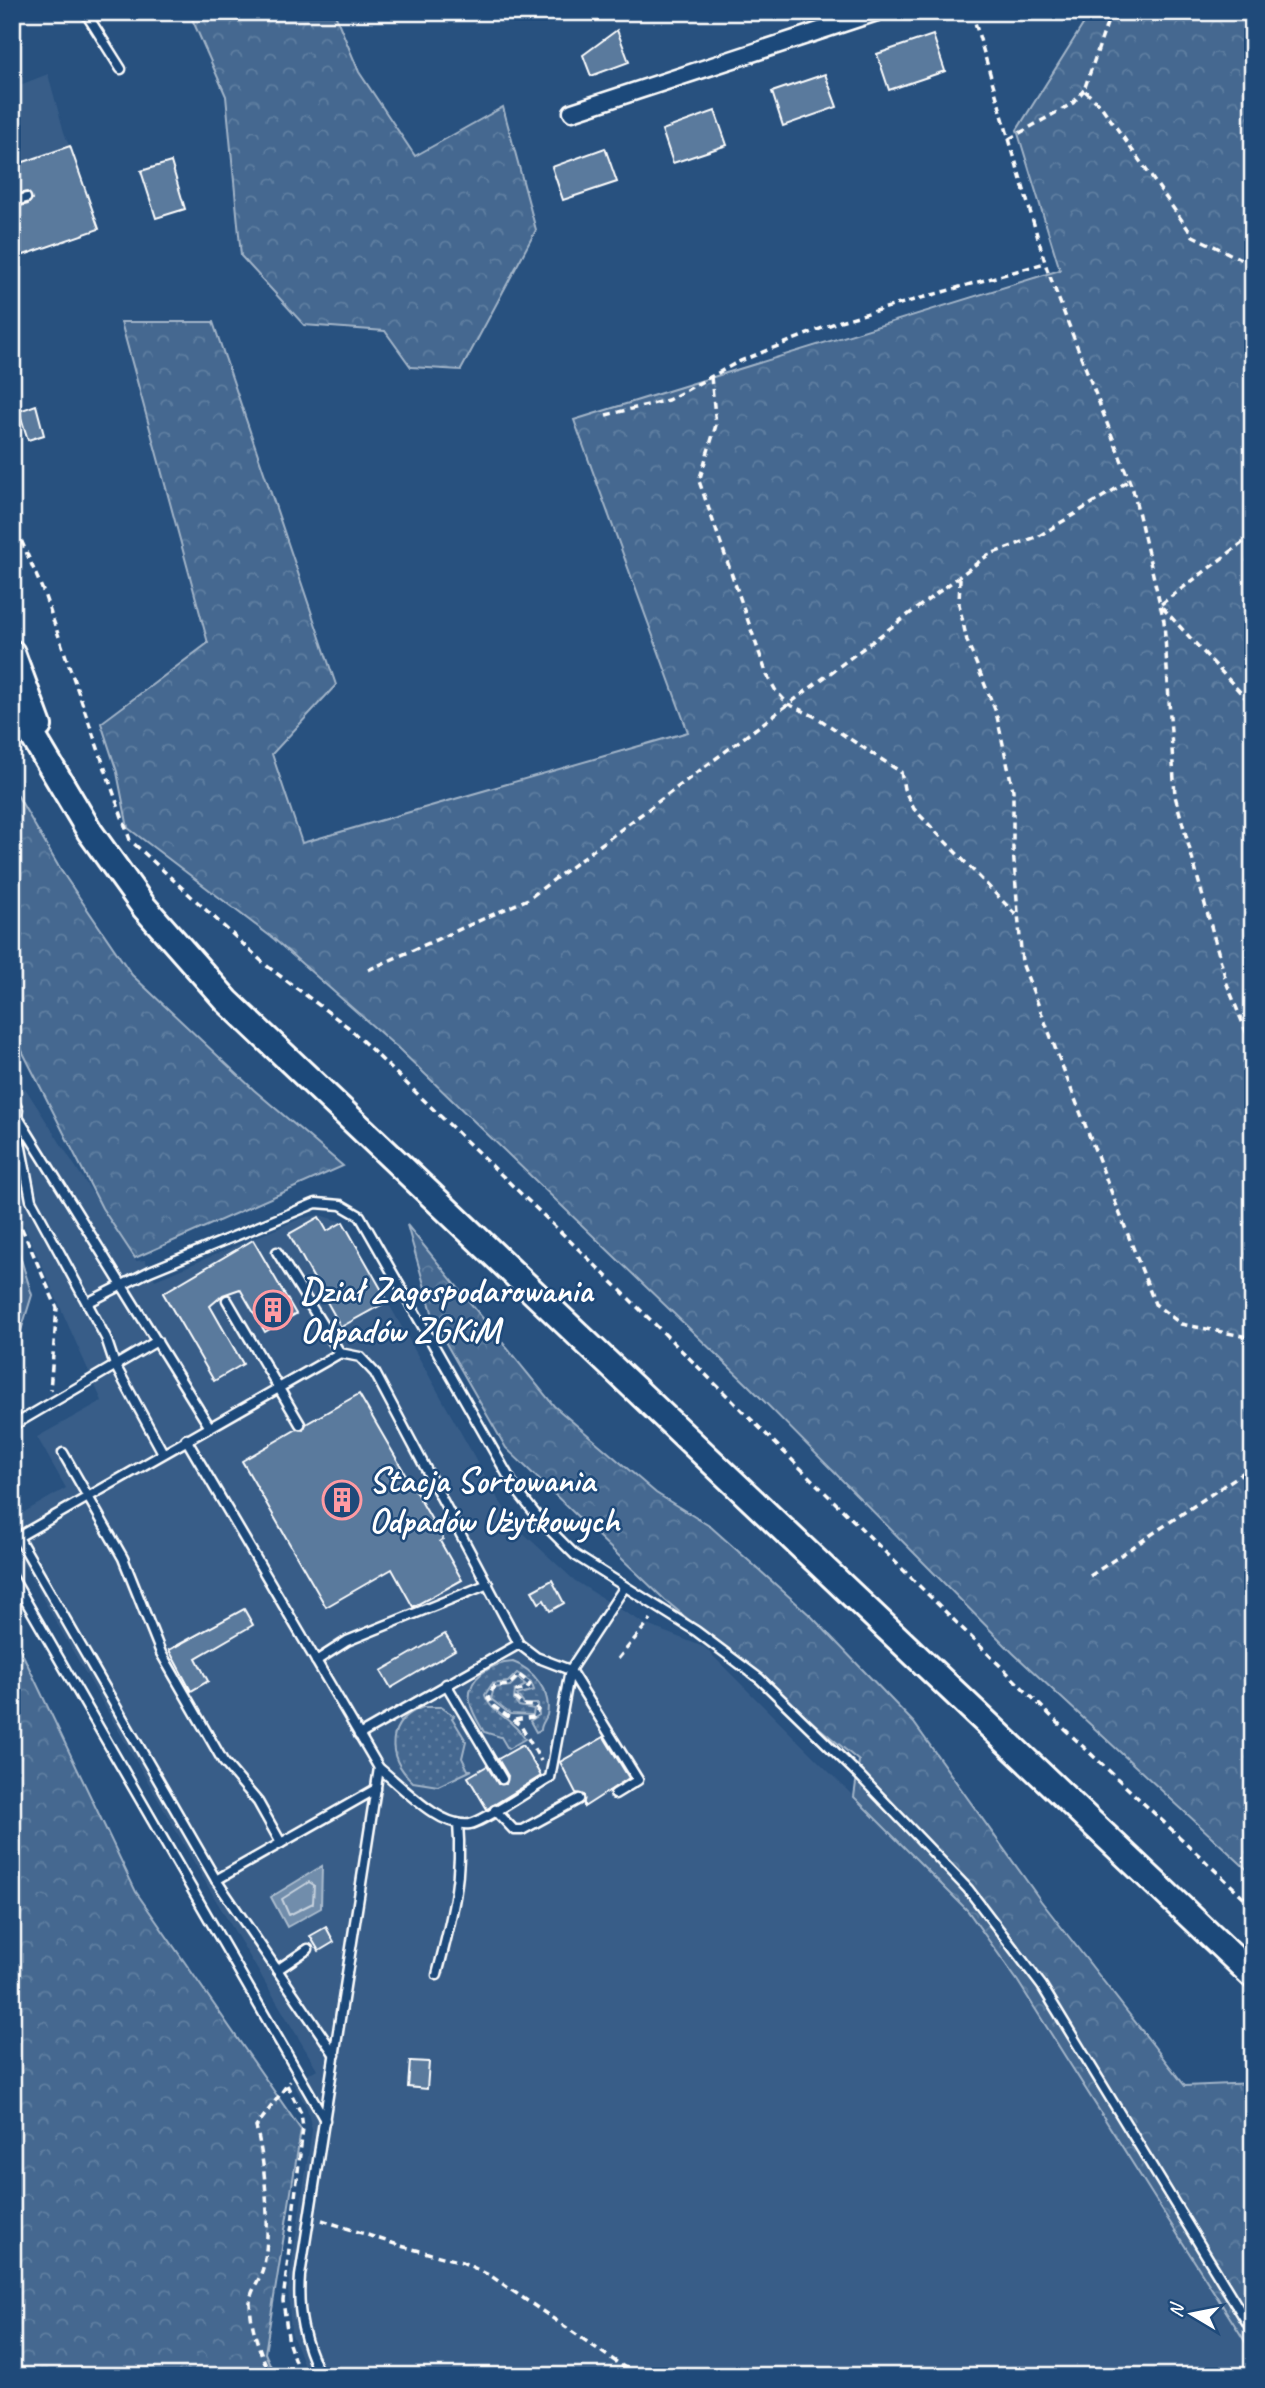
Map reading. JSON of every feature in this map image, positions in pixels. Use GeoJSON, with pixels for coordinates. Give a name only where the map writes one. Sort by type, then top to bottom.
{"type":"FeatureCollection","features":[{"type":"Feature","properties":{"kind":"main road"},"geometry":{"type":"LineString","coordinates":[[12,653],[54,770]]}},
{"type":"Feature","properties":{"kind":"main road"},"geometry":{"type":"LineString","coordinates":[[12,701],[90,832],[144,907],[227,1001],[1253,1976]]}},
{"type":"Feature","properties":{"kind":"street"},"geometry":{"type":"LineString","coordinates":[[572,112],[877,12]]}},
{"type":"Feature","properties":{"kind":"lane"},"geometry":{"type":"LineString","coordinates":[[85,12],[121,69]]}},
{"type":"Feature","properties":{"kind":"lane"},"geometry":{"type":"LineString","coordinates":[[12,202],[26,198]]}},
{"type":"Feature","properties":{"kind":"lane"},"geometry":{"type":"LineString","coordinates":[[13,1109],[209,1426]]}},
{"type":"Feature","properties":{"kind":"lane"},"geometry":{"type":"LineString","coordinates":[[13,1109],[30,1200],[106,1338],[115,1365],[163,1453]]}},
{"type":"Feature","properties":{"kind":"lane"},"geometry":{"type":"LineString","coordinates":[[87,1303],[121,1284],[316,1203],[341,1205],[360,1216],[515,1488],[540,1520],[575,1555],[708,1639],[760,1679],[859,1775],[992,1917],[1069,2028],[1253,2332]]}},
{"type":"Feature","properties":{"kind":"lane"},"geometry":{"type":"LineString","coordinates":[[277,1252],[340,1353]]}},
{"type":"Feature","properties":{"kind":"lane"},"geometry":{"type":"LineString","coordinates":[[227,1300],[300,1424]]}},
{"type":"Feature","properties":{"kind":"lane"},"geometry":{"type":"LineString","coordinates":[[12,1426],[158,1341]]}},
{"type":"Feature","properties":{"kind":"lane"},"geometry":{"type":"LineString","coordinates":[[335,2055],[216,1880],[18,1537],[340,1353],[360,1357],[375,1373],[519,1644],[536,1657],[570,1670],[638,1780],[615,1794]]}},
{"type":"Feature","properties":{"kind":"lane"},"geometry":{"type":"LineString","coordinates":[[186,1439],[379,1769],[428,1810],[458,1823],[472,1824],[550,1778],[570,1670],[624,1588]]}},
{"type":"Feature","properties":{"kind":"lane"},"geometry":{"type":"LineString","coordinates":[[63,1452],[123,1558],[161,1653],[223,1761],[258,1802],[281,1843]]}},
{"type":"Feature","properties":{"kind":"lane"},"geometry":{"type":"LineString","coordinates":[[12,1577],[325,2120]]}},
{"type":"Feature","properties":{"kind":"lane"},"geometry":{"type":"LineString","coordinates":[[316,1661],[347,1641],[488,1584]]}},
{"type":"Feature","properties":{"kind":"lane"},"geometry":{"type":"LineString","coordinates":[[359,1735],[519,1644]]}},
{"type":"Feature","properties":{"kind":"lane"},"geometry":{"type":"LineString","coordinates":[[446,1684],[502,1779]]}},
{"type":"Feature","properties":{"kind":"lane"},"geometry":{"type":"LineString","coordinates":[[320,2376],[302,2331],[298,2304],[379,1769]]}},
{"type":"Feature","properties":{"kind":"lane"},"geometry":{"type":"LineString","coordinates":[[216,1880],[376,1789]]}},
{"type":"Feature","properties":{"kind":"lane"},"geometry":{"type":"LineString","coordinates":[[495,1810],[514,1830],[522,1830],[579,1799]]}},
{"type":"Feature","properties":{"kind":"lane"},"geometry":{"type":"LineString","coordinates":[[437,1975],[458,1888],[461,1861],[458,1823]]}},
{"type":"Feature","properties":{"kind":"lane"},"geometry":{"type":"LineString","coordinates":[[277,1970],[308,1949]]}},
{"type":"Feature","properties":{"kind":"path"},"geometry":{"type":"LineString","coordinates":[[971,12],[1045,263],[1130,480],[1160,605],[1175,796],[1227,984],[1253,1049]]}},
{"type":"Feature","properties":{"kind":"path"},"geometry":{"type":"LineString","coordinates":[[1009,139],[1073,103],[1084,90],[1111,12]]}},
{"type":"Feature","properties":{"kind":"path"},"geometry":{"type":"LineString","coordinates":[[1084,90],[1101,106],[1193,236],[1253,265]]}},
{"type":"Feature","properties":{"kind":"path"},"geometry":{"type":"LineString","coordinates":[[606,415],[668,400],[738,362],[840,321],[1045,263]]}},
{"type":"Feature","properties":{"kind":"path"},"geometry":{"type":"LineString","coordinates":[[711,377],[716,425],[699,481],[755,645],[776,691],[788,704],[816,717],[901,772],[904,789],[914,809],[1018,918]]}},
{"type":"Feature","properties":{"kind":"path"},"geometry":{"type":"LineString","coordinates":[[368,970],[528,899],[988,555],[1039,536],[1130,480]]}},
{"type":"Feature","properties":{"kind":"path"},"geometry":{"type":"LineString","coordinates":[[12,519],[43,591],[130,840],[267,966],[348,1027],[597,1268],[1057,1722],[1253,1906]]}},
{"type":"Feature","properties":{"kind":"path"},"geometry":{"type":"LineString","coordinates":[[1160,605],[1253,535]]}},
{"type":"Feature","properties":{"kind":"path"},"geometry":{"type":"LineString","coordinates":[[960,576],[959,604],[967,641],[996,712],[1013,790],[1013,849],[1022,963],[1155,1304],[1181,1324],[1253,1338]]}},
{"type":"Feature","properties":{"kind":"path"},"geometry":{"type":"LineString","coordinates":[[1160,605],[1253,706]]}},
{"type":"Feature","properties":{"kind":"path"},"geometry":{"type":"LineString","coordinates":[[12,1206],[57,1308],[49,1403]]}},
{"type":"Feature","properties":{"kind":"path"},"geometry":{"type":"LineString","coordinates":[[1090,1576],[1253,1466]]}},
{"type":"Feature","properties":{"kind":"path"},"geometry":{"type":"LineString","coordinates":[[618,1659],[658,1608]]}},
{"type":"Feature","properties":{"kind":"path"},"geometry":{"type":"LineString","coordinates":[[515,1720],[533,1717],[538,1710],[536,1706],[522,1704],[516,1699],[517,1691],[527,1689],[530,1685],[519,1675],[509,1685],[494,1686],[488,1695],[492,1705],[515,1720],[550,1778]]}},
{"type":"Feature","properties":{"kind":"path"},"geometry":{"type":"LineString","coordinates":[[271,2376],[251,2325],[250,2299],[263,2266],[266,2206],[262,2149],[256,2127],[297,2072]]}},
{"type":"Feature","properties":{"kind":"path"},"geometry":{"type":"LineString","coordinates":[[287,2085],[300,2113],[303,2128]]}},
{"type":"Feature","properties":{"kind":"path"},"geometry":{"type":"LineString","coordinates":[[310,2216],[401,2246],[462,2262],[491,2276],[637,2376]]}},
{"type":"Feature","properties":{"kind":"shaded area"},"geometry":{"type":"Polygon","coordinates":[[[48,74],[64,132],[99,229],[12,259],[12,88],[48,74]]]}},
{"type":"Feature","properties":{"kind":"shaded area"},"geometry":{"type":"Polygon","coordinates":[[[25,1088],[136,1261],[145,1260],[155,1280],[302,1218],[319,1215],[343,1222],[498,1499],[520,1530],[574,1580],[613,1605],[647,1625],[704,1647],[967,1910],[1017,1980],[1253,2354],[1253,2376],[308,2376],[291,2332],[288,2288],[312,2130],[307,2108],[293,2083],[317,2069],[214,1897],[12,1545],[12,1519],[66,1488],[37,1437],[102,1401],[12,1199],[12,1097],[25,1088]]]}},
{"type":"Feature","properties":{"kind":"green space"},"geometry":{"type":"Polygon","coordinates":[[[189,12],[334,12],[359,72],[415,156],[503,107],[536,230],[461,370],[411,367],[385,331],[304,325],[241,256],[226,96],[189,12]]]}},
{"type":"Feature","properties":{"kind":"green space"},"geometry":{"type":"Polygon","coordinates":[[[1091,12],[1253,12],[1253,1875],[1013,1653],[749,1386],[400,1050],[274,939],[128,828],[117,772],[101,723],[208,643],[121,322],[213,322],[336,685],[272,754],[302,843],[688,732],[574,420],[1060,270],[1017,130],[1091,12]]]}},
{"type":"Feature","properties":{"kind":"green space"},"geometry":{"type":"Polygon","coordinates":[[[12,786],[60,869],[132,975],[254,1090],[343,1166],[135,1258],[102,1208],[12,1031],[12,786]]]}},
{"type":"Feature","properties":{"kind":"green space"},"geometry":{"type":"Polygon","coordinates":[[[407,1225],[554,1406],[656,1493],[711,1527],[812,1617],[914,1723],[1041,1901],[1185,2086],[1253,2083],[1253,2354],[1017,1980],[967,1910],[854,1797],[859,1761],[665,1600],[506,1448],[436,1326],[407,1225]]]}},
{"type":"Feature","properties":{"kind":"green space"},"geometry":{"type":"Polygon","coordinates":[[[12,1230],[32,1295],[12,1360],[12,1230]]]}},
{"type":"Feature","properties":{"kind":"green space"},"geometry":{"type":"Polygon","coordinates":[[[12,1632],[136,1892],[301,2130],[265,2353],[275,2376],[12,2376],[12,1632]]]}},
{"type":"Feature","properties":{"kind":"green space"},"geometry":{"type":"Polygon","coordinates":[[[513,1662],[534,1676],[544,1690],[548,1707],[541,1730],[536,1732],[530,1721],[539,1715],[538,1704],[524,1704],[517,1695],[534,1690],[531,1682],[517,1673],[508,1682],[492,1684],[485,1695],[488,1701],[525,1739],[508,1749],[501,1737],[484,1732],[472,1710],[470,1693],[472,1685],[482,1673],[497,1665],[513,1662]]]}},
{"type":"Feature","properties":{"kind":"green space"},"geometry":{"type":"Polygon","coordinates":[[[518,1678],[526,1685],[515,1691],[514,1700],[519,1706],[534,1709],[533,1715],[510,1714],[491,1699],[494,1688],[510,1686],[518,1678]]]}},
{"type":"Feature","properties":{"kind":"green space"},"geometry":{"type":"Polygon","coordinates":[[[423,1707],[441,1707],[454,1716],[452,1718],[466,1741],[462,1758],[468,1770],[472,1770],[438,1786],[413,1782],[404,1772],[394,1751],[396,1730],[411,1713],[423,1707]]]}},
{"type":"Feature","properties":{"kind":"water"},"geometry":{"type":"Polygon","coordinates":[[[322,1866],[321,1908],[287,1927],[271,1897],[322,1866]]]}},
{"type":"Feature","properties":{"kind":"building"},"geometry":{"type":"Polygon","coordinates":[[[617,30],[629,62],[591,76],[583,55],[617,30]]]}},
{"type":"Feature","properties":{"kind":"building"},"geometry":{"type":"Polygon","coordinates":[[[933,35],[945,71],[889,90],[877,54],[933,35]]]}},
{"type":"Feature","properties":{"kind":"building"},"geometry":{"type":"Polygon","coordinates":[[[825,74],[837,107],[783,126],[772,92],[825,74]]]}},
{"type":"Feature","properties":{"kind":"building"},"geometry":{"type":"Polygon","coordinates":[[[715,111],[727,145],[673,163],[662,130],[715,111]]]}},
{"type":"Feature","properties":{"kind":"building"},"geometry":{"type":"Polygon","coordinates":[[[70,146],[99,229],[12,259],[12,208],[28,204],[32,199],[27,192],[12,195],[12,166],[70,146]]]}},
{"type":"Feature","properties":{"kind":"building"},"geometry":{"type":"Polygon","coordinates":[[[605,148],[617,182],[563,200],[552,167],[605,148]]]}},
{"type":"Feature","properties":{"kind":"building"},"geometry":{"type":"Polygon","coordinates":[[[171,162],[185,209],[156,218],[141,171],[171,162]]]}},
{"type":"Feature","properties":{"kind":"building"},"geometry":{"type":"Polygon","coordinates":[[[36,405],[44,435],[28,440],[19,411],[36,405]]]}},
{"type":"Feature","properties":{"kind":"building"},"geometry":{"type":"Polygon","coordinates":[[[319,1217],[327,1231],[343,1222],[388,1301],[341,1327],[289,1234],[319,1217]]]}},
{"type":"Feature","properties":{"kind":"building","name":"Dział Zagospodarowania Odpadów ZGKiM"},"geometry":{"type":"Polygon","coordinates":[[[253,1240],[296,1314],[265,1332],[240,1289],[223,1295],[210,1306],[243,1364],[214,1381],[163,1293],[253,1240]]]}},
{"type":"Feature","properties":{"kind":"building","name":"Stacja Sortowania Odpadów Użytkowych"},"geometry":{"type":"Polygon","coordinates":[[[359,1394],[443,1539],[440,1541],[462,1580],[413,1607],[392,1569],[326,1607],[242,1461],[297,1429],[303,1430],[306,1424],[359,1394]]]}},
{"type":"Feature","properties":{"kind":"building"},"geometry":{"type":"Polygon","coordinates":[[[552,1580],[564,1603],[550,1611],[544,1600],[539,1603],[532,1591],[552,1580]]]}},
{"type":"Feature","properties":{"kind":"building"},"geometry":{"type":"Polygon","coordinates":[[[244,1609],[253,1625],[196,1658],[208,1681],[191,1691],[169,1650],[244,1609]]]}},
{"type":"Feature","properties":{"kind":"building"},"geometry":{"type":"Polygon","coordinates":[[[445,1634],[455,1650],[391,1688],[381,1671],[445,1634]]]}},
{"type":"Feature","properties":{"kind":"building"},"geometry":{"type":"Polygon","coordinates":[[[604,1737],[629,1778],[584,1807],[584,1795],[576,1793],[560,1762],[604,1737]]]}},
{"type":"Feature","properties":{"kind":"building"},"geometry":{"type":"Polygon","coordinates":[[[523,1745],[541,1776],[487,1809],[468,1777],[487,1766],[498,1784],[506,1784],[508,1776],[498,1759],[523,1745]]]}},
{"type":"Feature","properties":{"kind":"building"},"geometry":{"type":"Polygon","coordinates":[[[326,1927],[334,1942],[319,1951],[310,1936],[326,1927]]]}},
{"type":"Feature","properties":{"kind":"building"},"geometry":{"type":"Polygon","coordinates":[[[410,2061],[429,2062],[427,2089],[408,2087],[410,2061]]]}},
{"type":"Feature","properties":{"kind":"place","name":"Dział Zagospodarowania Odpadów ZGKiM"},"geometry":{"type":"Point","coordinates":[273,1310]}},
{"type":"Feature","properties":{"kind":"place","name":"Stacja Sortowania Odpadów Użytkowych"},"geometry":{"type":"Point","coordinates":[342,1500]}}]}
